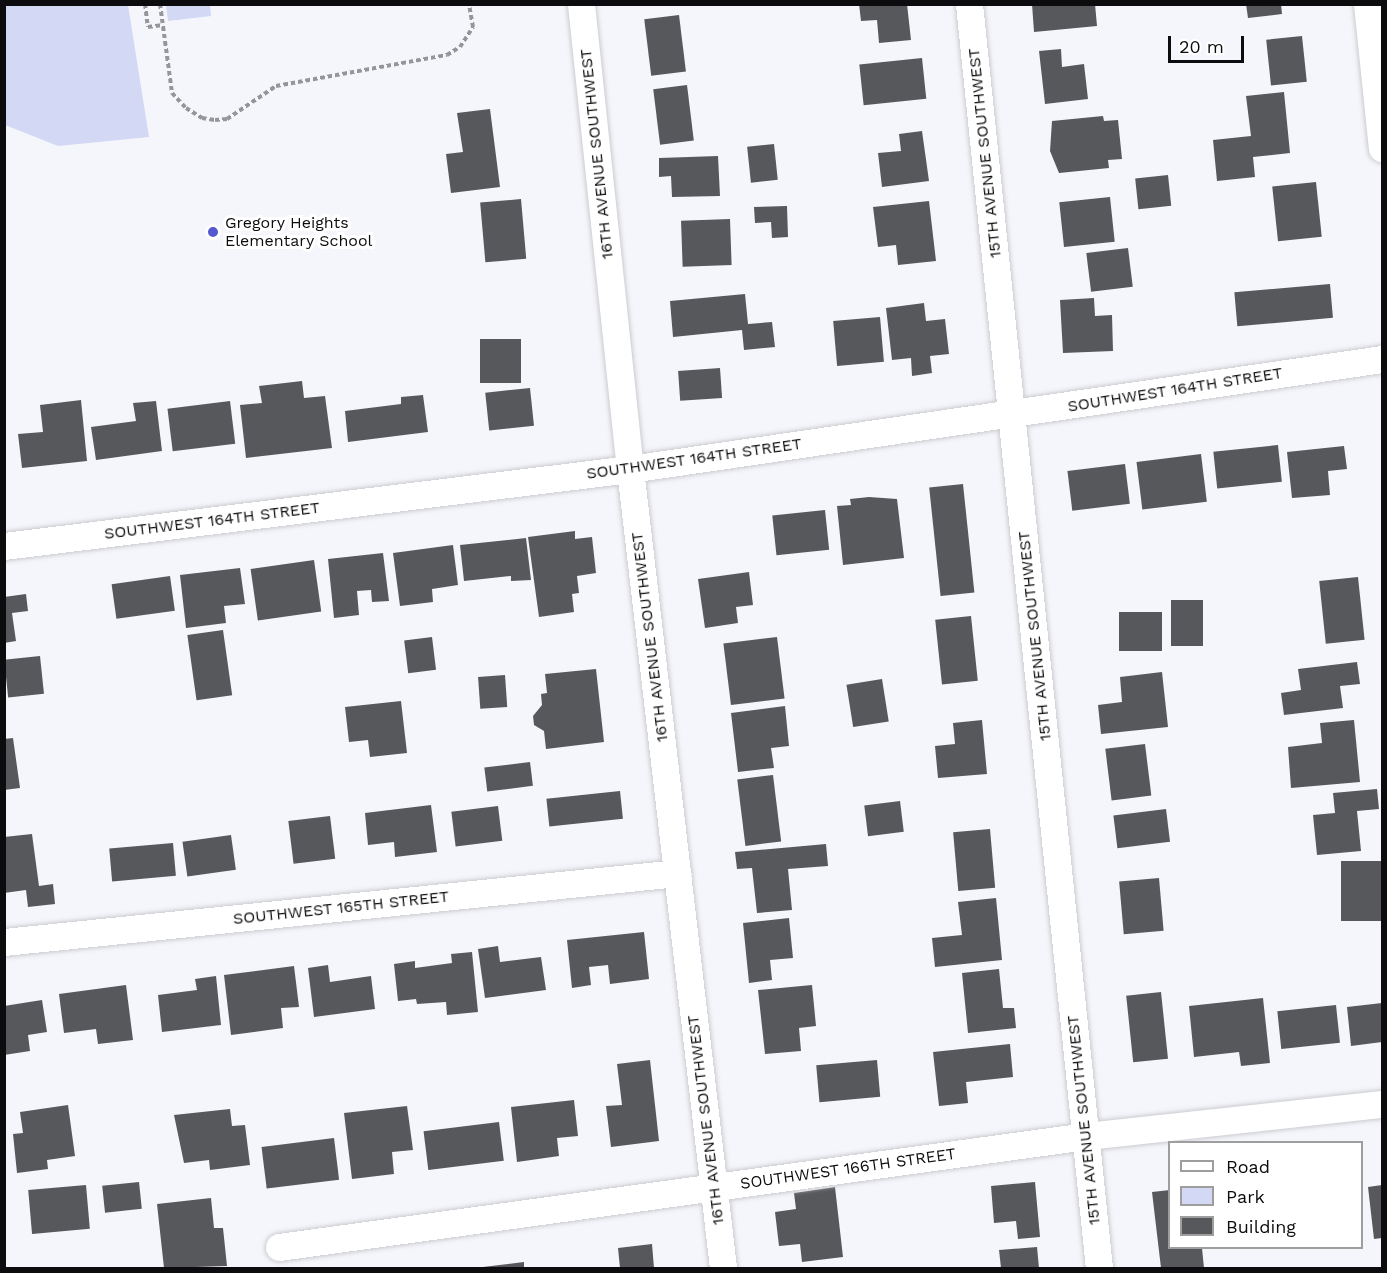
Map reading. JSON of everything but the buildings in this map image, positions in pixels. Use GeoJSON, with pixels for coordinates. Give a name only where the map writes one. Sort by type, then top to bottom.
{"type":"FeatureCollection","features":[{"type":"Feature","properties":{"kind":"street","name":"16TH AVENUE SOUTHWEST"},"geometry":{"type":"LineString","coordinates":[[581,4],[630,469],[723,1269]]}},
{"type":"Feature","properties":{"kind":"street","name":"15TH AVENUE SOUTHWEST"},"geometry":{"type":"LineString","coordinates":[[969,4],[1099,1269]]}},
{"type":"Feature","properties":{"kind":"street"},"geometry":{"type":"LineString","coordinates":[[1367,4],[1383,148]]}},
{"type":"Feature","properties":{"kind":"street","name":"SOUTHWEST 164TH STREET"},"geometry":{"type":"LineString","coordinates":[[4,546],[630,469],[1383,359]]}},
{"type":"Feature","properties":{"kind":"street","name":"SOUTHWEST 165TH STREET"},"geometry":{"type":"LineString","coordinates":[[4,942],[677,873]]}},
{"type":"Feature","properties":{"kind":"street","name":"SOUTHWEST 166TH STREET"},"geometry":{"type":"LineString","coordinates":[[279,1247],[1086,1136],[1383,1104]]}},
{"type":"Feature","properties":{"kind":"path"},"geometry":{"type":"LineString","coordinates":[[146,4],[148,27],[163,25]]}},
{"type":"Feature","properties":{"kind":"path"},"geometry":{"type":"LineString","coordinates":[[160,4],[172,93],[186,108],[201,118],[215,120],[227,119],[276,86],[447,55],[460,46],[472,27],[469,4]]}},
{"type":"Feature","properties":{"kind":"green space"},"geometry":{"type":"Polygon","coordinates":[[[5,4],[128,5],[149,137],[58,146],[5,125],[5,4]]]}},
{"type":"Feature","properties":{"kind":"green space"},"geometry":{"type":"Polygon","coordinates":[[[166,5],[210,5],[211,16],[168,21],[166,5]]]}},
{"type":"Feature","properties":{"kind":"place","name":"Gregory Heights Elementary School"},"geometry":{"type":"Point","coordinates":[213,232]}}]}
